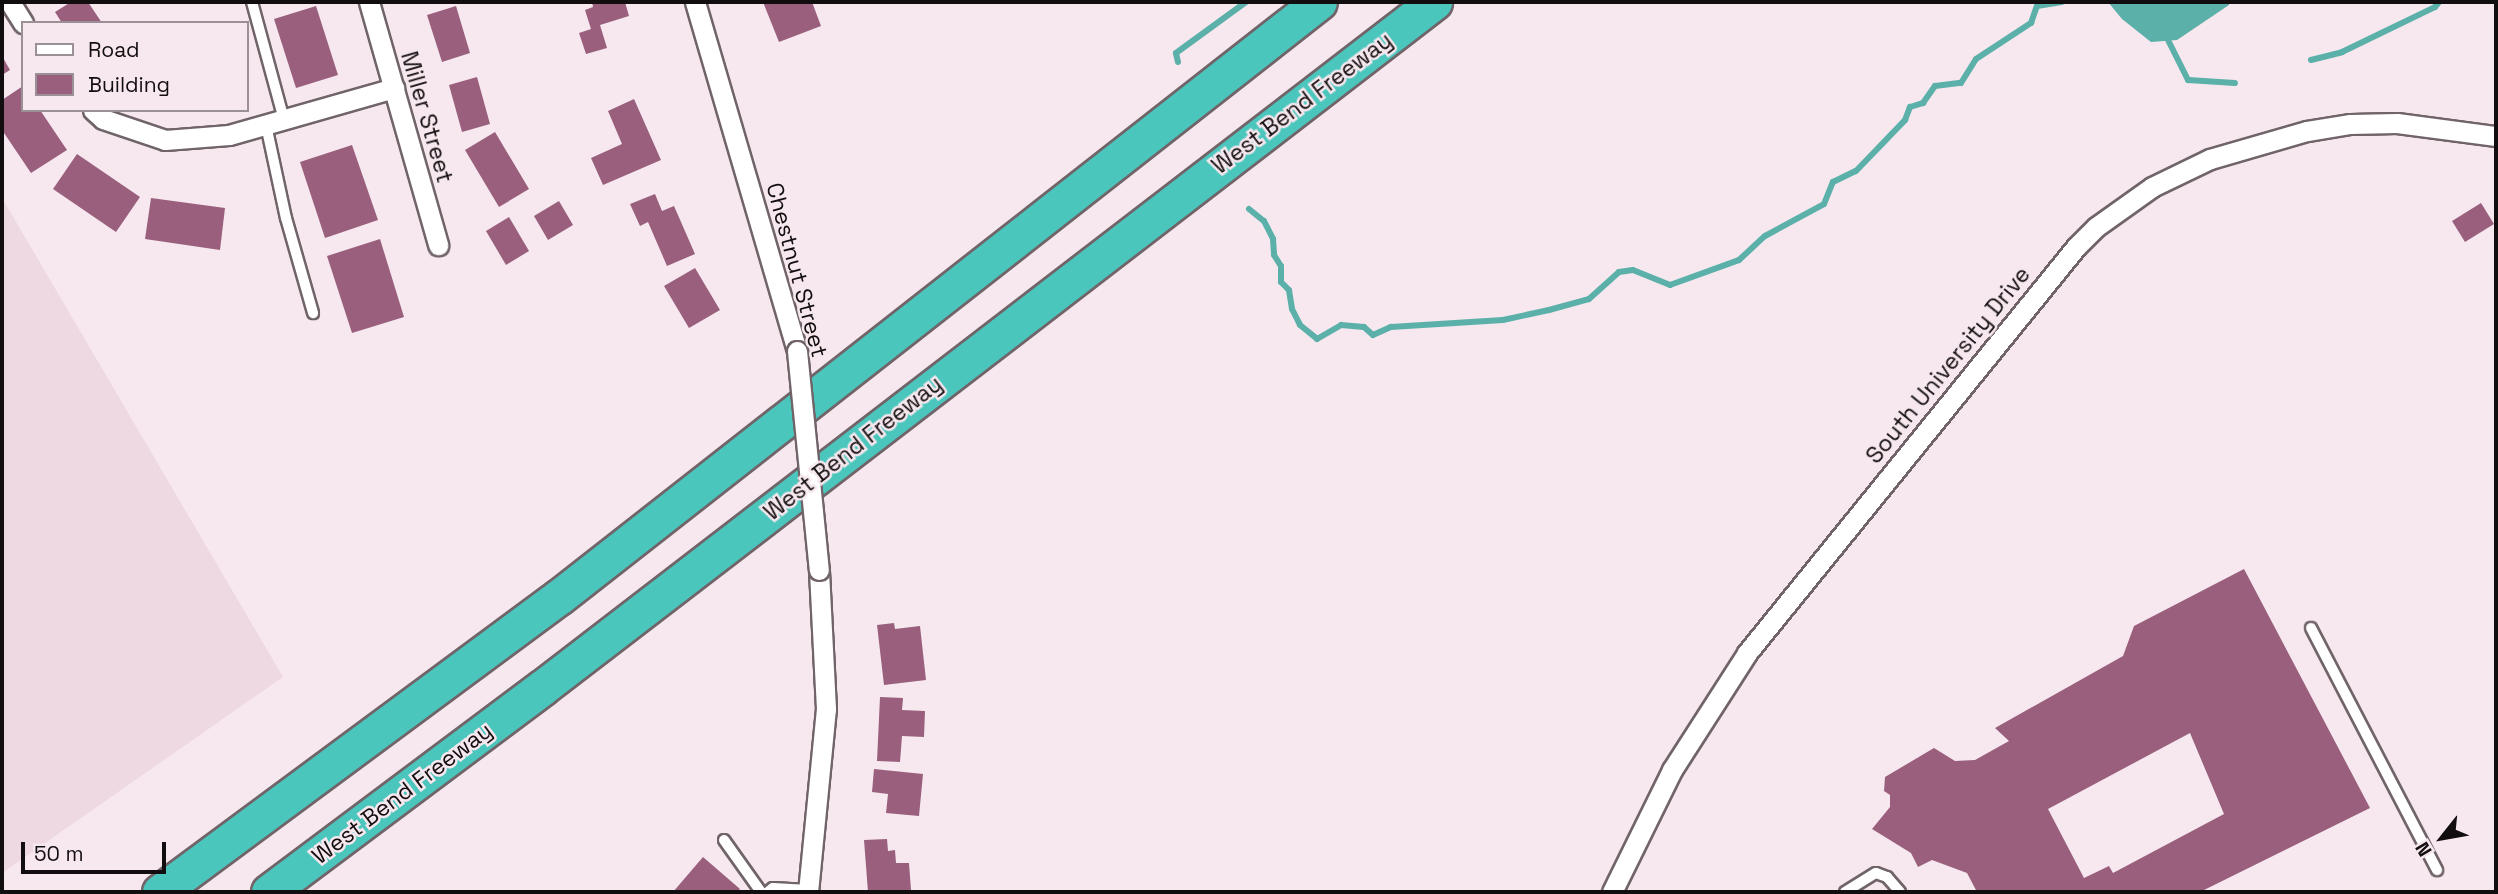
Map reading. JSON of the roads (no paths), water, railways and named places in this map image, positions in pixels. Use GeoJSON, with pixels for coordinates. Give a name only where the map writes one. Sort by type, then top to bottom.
{"type":"FeatureCollection","features":[{"type":"Feature","properties":{"kind":"highway"},"geometry":{"type":"LineString","coordinates":[[160,892],[559,597],[1319,2]]}},
{"type":"Feature","properties":{"kind":"highway","name":"West Bend Freeway"},"geometry":{"type":"LineString","coordinates":[[269,892],[543,687],[1434,2]]}},
{"type":"Feature","properties":{"kind":"street"},"geometry":{"type":"LineString","coordinates":[[10,2],[22,21]]}},
{"type":"Feature","properties":{"kind":"street","name":"Miller Street"},"geometry":{"type":"LineString","coordinates":[[369,2],[438,245]]}},
{"type":"Feature","properties":{"kind":"street","name":"Chestnut Street"},"geometry":{"type":"LineString","coordinates":[[695,2],[797,351],[819,570],[826,709],[809,891]]}},
{"type":"Feature","properties":{"kind":"street"},"geometry":{"type":"LineString","coordinates":[[95,112],[103,120],[165,140],[229,135],[394,89]]}},
{"type":"Feature","properties":{"kind":"street","name":"South University Drive"},"geometry":{"type":"LineString","coordinates":[[1612,892],[1672,769],[1747,653],[2058,269],[2096,227],[2152,187],[2210,159],[2307,131],[2350,124],[2397,123],[2496,136]]}},
{"type":"Feature","properties":{"kind":"lane"},"geometry":{"type":"LineString","coordinates":[[253,2],[275,122],[284,207],[313,313]]}},
{"type":"Feature","properties":{"kind":"lane"},"geometry":{"type":"LineString","coordinates":[[2311,628],[2437,870]]}},
{"type":"Feature","properties":{"kind":"lane"},"geometry":{"type":"LineString","coordinates":[[724,840],[761,892]]}},
{"type":"Feature","properties":{"kind":"lane"},"geometry":{"type":"LineString","coordinates":[[1844,892],[1876,873],[1887,877],[1900,892]]}},
{"type":"Feature","properties":{"kind":"lane"},"geometry":{"type":"LineString","coordinates":[[768,892],[773,888],[809,891]]}},
{"type":"Feature","properties":{"kind":"water"},"geometry":{"type":"Polygon","coordinates":[[[2108,2],[2229,2],[2229,5],[2177,40],[2151,42],[2122,19],[2108,2]]]}},
{"type":"Feature","properties":{"kind":"waterway"},"geometry":{"type":"LineString","coordinates":[[1178,62],[1176,53],[1246,2]]}},
{"type":"Feature","properties":{"kind":"waterway"},"geometry":{"type":"LineString","coordinates":[[1249,209],[1264,221],[1273,239],[1274,255],[1281,266],[1281,282],[1289,290],[1292,309],[1300,325],[1317,339],[1341,325],[1364,327],[1373,335],[1391,327],[1503,320],[1549,310],[1589,299],[1619,272],[1633,270],[1670,285],[1739,260],[1765,236],[1824,204],[1833,182],[1856,171],[1905,120],[1910,107],[1923,103],[1935,86],[1961,83],[1976,59],[2031,23],[2037,6],[2062,2]]}},
{"type":"Feature","properties":{"kind":"waterway"},"geometry":{"type":"LineString","coordinates":[[2311,60],[2342,52],[2435,7],[2439,2]]}},
{"type":"Feature","properties":{"kind":"waterway"},"geometry":{"type":"LineString","coordinates":[[2168,40],[2188,80],[2235,83]]}}]}
